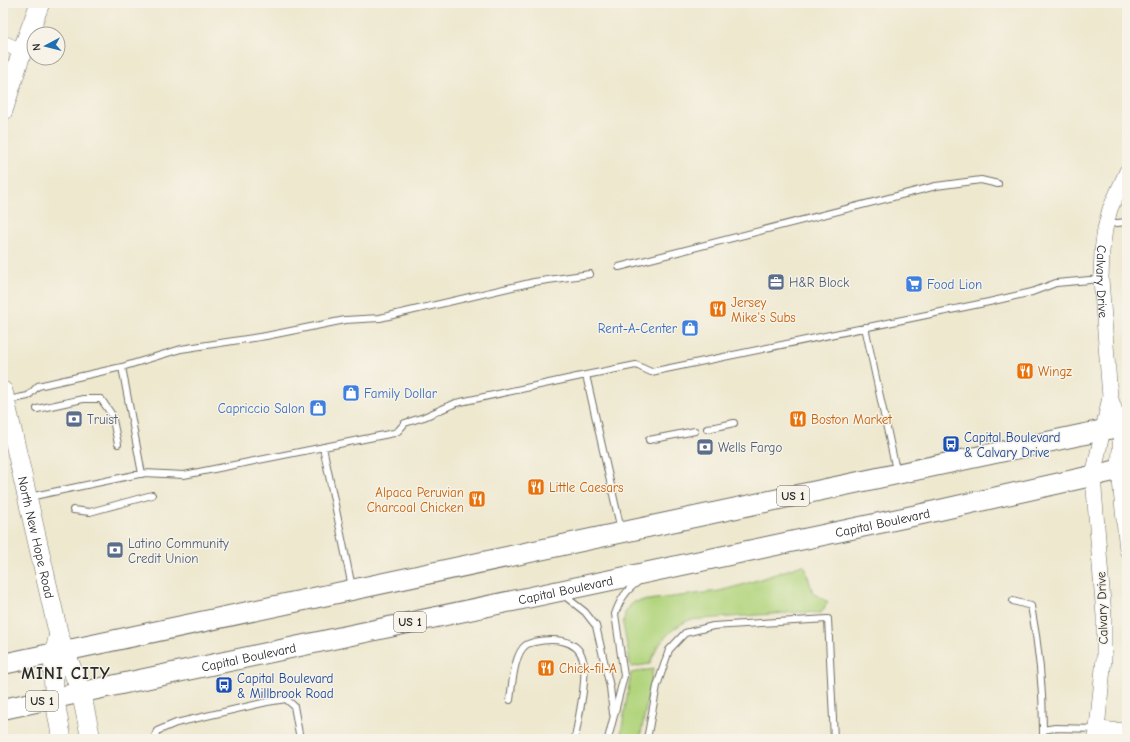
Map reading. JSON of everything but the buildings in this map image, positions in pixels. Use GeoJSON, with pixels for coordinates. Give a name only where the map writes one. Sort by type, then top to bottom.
{"type":"FeatureCollection","features":[{"type":"Feature","properties":{"kind":"highway","name":"US 1"},"geometry":{"type":"LineString","coordinates":[[3,664],[59,647],[353,590],[1117,428]]}},
{"type":"Feature","properties":{"kind":"highway","name":"Capital Boulevard"},"geometry":{"type":"LineString","coordinates":[[3,709],[1123,469]]}},
{"type":"Feature","properties":{"kind":"main road"},"geometry":{"type":"LineString","coordinates":[[3,111],[22,51],[40,3]]}},
{"type":"Feature","properties":{"kind":"main road","name":"North New Hope Road"},"geometry":{"type":"LineString","coordinates":[[4,396],[59,647],[81,692],[91,739]]}},
{"type":"Feature","properties":{"kind":"main road"},"geometry":{"type":"LineString","coordinates":[[59,647],[54,698],[62,739]]}},
{"type":"Feature","properties":{"kind":"street"},"geometry":{"type":"LineString","coordinates":[[3,43],[22,51]]}},
{"type":"Feature","properties":{"kind":"street","name":"Calvary Drive"},"geometry":{"type":"LineString","coordinates":[[1097,734],[1104,658],[1104,616],[1093,476],[1117,428],[1110,397],[1101,279],[1102,251],[1106,224],[1118,189],[1127,171]]}},
{"type":"Feature","properties":{"kind":"street"},"geometry":{"type":"LineString","coordinates":[[1117,428],[1123,469],[1127,550]]}},
{"type":"Feature","properties":{"kind":"street"},"geometry":{"type":"LineString","coordinates":[[1097,734],[1126,729]]}},
{"type":"Feature","properties":{"kind":"lane"},"geometry":{"type":"LineString","coordinates":[[619,267],[936,186],[981,180],[998,184]]}},
{"type":"Feature","properties":{"kind":"lane"},"geometry":{"type":"LineString","coordinates":[[1106,224],[1127,222]]}},
{"type":"Feature","properties":{"kind":"lane"},"geometry":{"type":"LineString","coordinates":[[4,396],[28,396],[38,386],[122,367],[181,349],[266,336],[346,320],[380,318],[534,282],[590,274]]}},
{"type":"Feature","properties":{"kind":"lane"},"geometry":{"type":"LineString","coordinates":[[27,497],[142,474],[184,475],[398,432],[404,423],[424,417],[456,403],[636,365],[651,372],[1026,294],[1056,283],[1101,279]]}},
{"type":"Feature","properties":{"kind":"lane"},"geometry":{"type":"LineString","coordinates":[[865,327],[897,474]]}},
{"type":"Feature","properties":{"kind":"lane"},"geometry":{"type":"LineString","coordinates":[[122,367],[142,474]]}},
{"type":"Feature","properties":{"kind":"lane"},"geometry":{"type":"LineString","coordinates":[[586,375],[621,533]]}},
{"type":"Feature","properties":{"kind":"lane"},"geometry":{"type":"LineString","coordinates":[[38,409],[83,399],[101,398],[112,415],[118,444]]}},
{"type":"Feature","properties":{"kind":"lane"},"geometry":{"type":"LineString","coordinates":[[707,429],[734,423]]}},
{"type":"Feature","properties":{"kind":"lane"},"geometry":{"type":"LineString","coordinates":[[649,440],[695,431]]}},
{"type":"Feature","properties":{"kind":"lane"},"geometry":{"type":"LineString","coordinates":[[323,447],[353,590]]}},
{"type":"Feature","properties":{"kind":"lane"},"geometry":{"type":"LineString","coordinates":[[73,510],[90,512],[152,495]]}},
{"type":"Feature","properties":{"kind":"lane"},"geometry":{"type":"LineString","coordinates":[[608,739],[613,716],[619,702],[624,676],[615,614],[626,592],[654,570]]}},
{"type":"Feature","properties":{"kind":"lane"},"geometry":{"type":"LineString","coordinates":[[548,592],[566,597],[585,612],[596,626],[610,687],[613,716]]}},
{"type":"Feature","properties":{"kind":"lane"},"geometry":{"type":"LineString","coordinates":[[1012,601],[1031,606],[1040,666],[1043,699],[1043,739]]}},
{"type":"Feature","properties":{"kind":"lane"},"geometry":{"type":"LineString","coordinates":[[647,739],[657,686],[669,650],[685,633],[713,626],[828,619],[834,739]]}},
{"type":"Feature","properties":{"kind":"lane"},"geometry":{"type":"LineString","coordinates":[[510,700],[519,654],[526,644],[556,639],[568,643],[578,650],[583,660],[584,676],[575,739]]}},
{"type":"Feature","properties":{"kind":"lane"},"geometry":{"type":"LineString","coordinates":[[154,739],[157,732],[176,723],[286,699],[294,706],[300,739]]}},
{"type":"Feature","properties":{"kind":"lane"},"geometry":{"type":"LineString","coordinates":[[1043,730],[1055,728],[1097,734]]}},
{"type":"Feature","properties":{"kind":"green space"},"geometry":{"type":"Polygon","coordinates":[[[803,565],[805,567],[813,593],[828,602],[821,613],[799,612],[689,620],[675,628],[665,638],[656,650],[650,664],[631,667],[623,624],[625,613],[633,602],[719,591],[803,565]]]}},
{"type":"Feature","properties":{"kind":"green space"},"geometry":{"type":"Polygon","coordinates":[[[653,669],[640,739],[620,739],[631,673],[653,669]]]}},
{"type":"Feature","properties":{"kind":"place","name":"H&R Block"},"geometry":{"type":"Point","coordinates":[776,282]}},
{"type":"Feature","properties":{"kind":"place","name":"Food Lion"},"geometry":{"type":"Point","coordinates":[914,284]}},
{"type":"Feature","properties":{"kind":"place","name":"Jersey Mike's Subs"},"geometry":{"type":"Point","coordinates":[718,309]}},
{"type":"Feature","properties":{"kind":"place","name":"Rent-A-Center"},"geometry":{"type":"Point","coordinates":[690,328]}},
{"type":"Feature","properties":{"kind":"place","name":"Wingz"},"geometry":{"type":"Point","coordinates":[1025,371]}},
{"type":"Feature","properties":{"kind":"place","name":"Family Dollar"},"geometry":{"type":"Point","coordinates":[351,393]}},
{"type":"Feature","properties":{"kind":"place","name":"Capriccio Salon"},"geometry":{"type":"Point","coordinates":[318,408]}},
{"type":"Feature","properties":{"kind":"place","name":"Truist"},"geometry":{"type":"Point","coordinates":[74,419]}},
{"type":"Feature","properties":{"kind":"place","name":"Boston Market"},"geometry":{"type":"Point","coordinates":[798,419]}},
{"type":"Feature","properties":{"kind":"place","name":"Capital Boulevard & Calvary Drive"},"geometry":{"type":"Point","coordinates":[951,444]}},
{"type":"Feature","properties":{"kind":"place","name":"Wells Fargo"},"geometry":{"type":"Point","coordinates":[705,447]}},
{"type":"Feature","properties":{"kind":"place","name":"Little Caesars"},"geometry":{"type":"Point","coordinates":[536,487]}},
{"type":"Feature","properties":{"kind":"place","name":"Alpaca Peruvian Charcoal Chicken"},"geometry":{"type":"Point","coordinates":[477,499]}},
{"type":"Feature","properties":{"kind":"place","name":"Latino Community Credit Union"},"geometry":{"type":"Point","coordinates":[115,550]}},
{"type":"Feature","properties":{"kind":"place","name":"Chick-fil-A"},"geometry":{"type":"Point","coordinates":[546,668]}},
{"type":"Feature","properties":{"kind":"place","name":"Capital Boulevard & Millbrook Road"},"geometry":{"type":"Point","coordinates":[224,685]}},
{"type":"Feature","properties":{"kind":"district","name":"MINI CITY"},"geometry":{"type":"Point","coordinates":[66,673]}}]}
